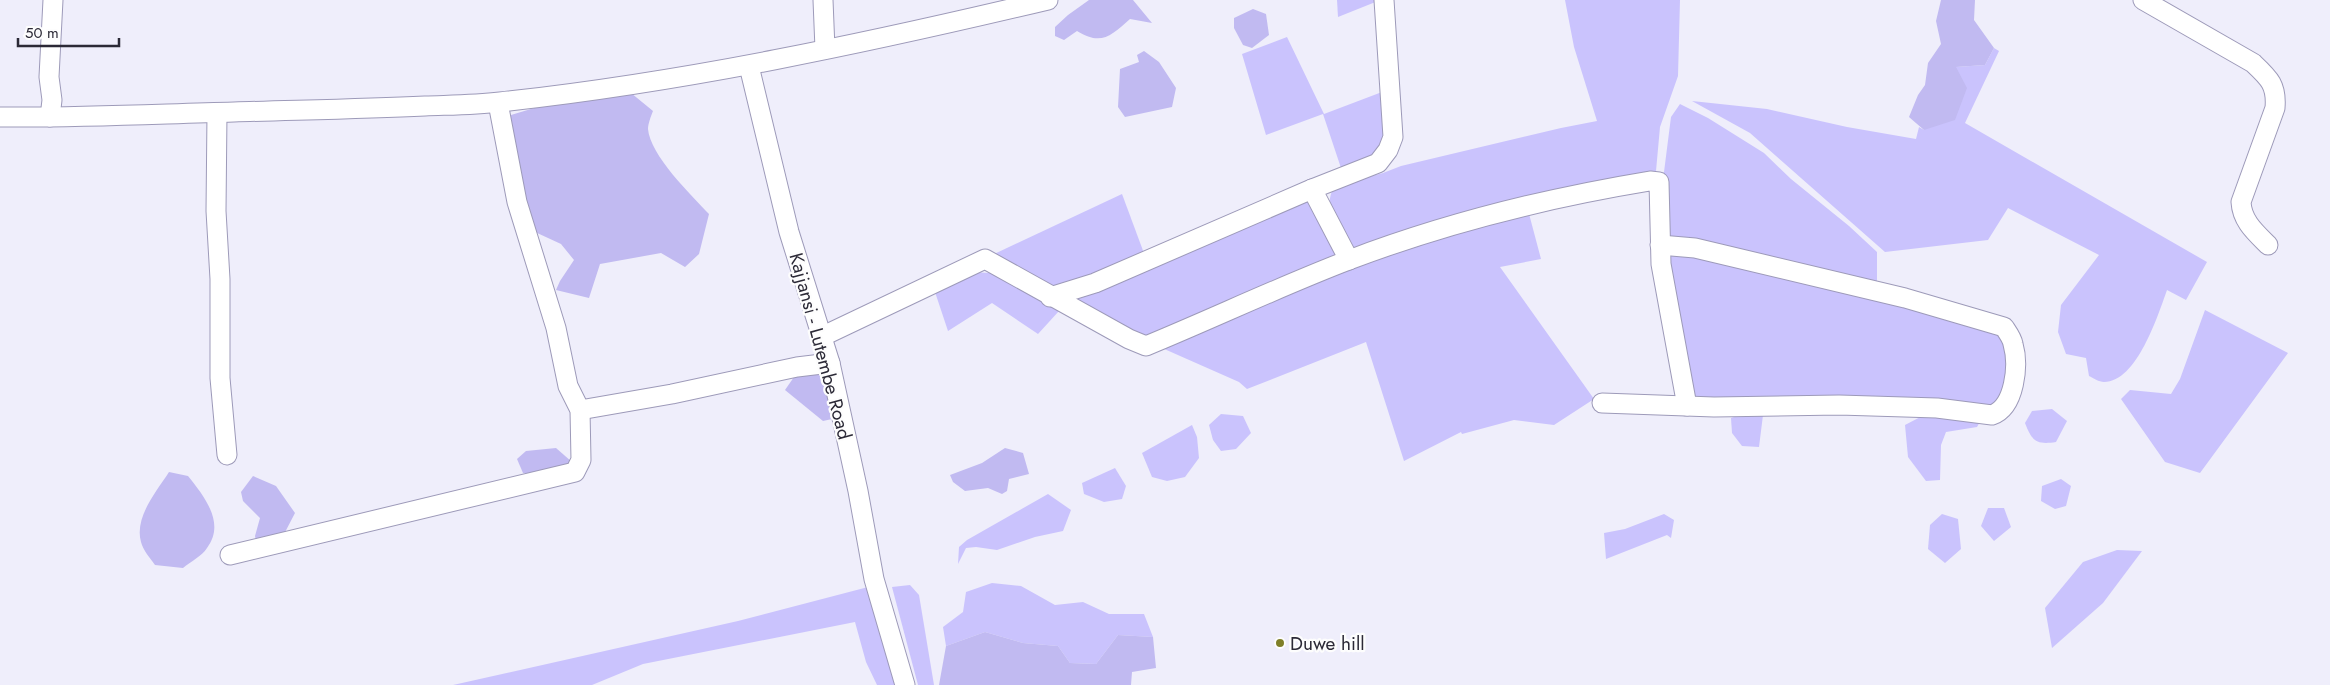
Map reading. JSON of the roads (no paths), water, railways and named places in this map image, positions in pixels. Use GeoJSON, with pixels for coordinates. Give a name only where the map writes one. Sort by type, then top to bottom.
{"type":"FeatureCollection","features":[{"type":"Feature","properties":{"kind":"street"},"geometry":{"type":"LineString","coordinates":[[50,117],[52,100],[49,77],[53,0]]}},
{"type":"Feature","properties":{"kind":"street"},"geometry":{"type":"LineString","coordinates":[[823,0],[825,49]]}},
{"type":"Feature","properties":{"kind":"street"},"geometry":{"type":"LineString","coordinates":[[0,117],[105,118],[498,103],[652,82],[749,66],[954,23],[1048,0]]}},
{"type":"Feature","properties":{"kind":"street"},"geometry":{"type":"LineString","coordinates":[[1050,297],[1095,283],[1312,189],[1378,163],[1388,150],[1393,137],[1384,0]]}},
{"type":"Feature","properties":{"kind":"street"},"geometry":{"type":"LineString","coordinates":[[2143,0],[2253,63],[2269,78],[2276,94],[2275,108],[2241,202],[2242,213],[2246,222],[2268,245]]}},
{"type":"Feature","properties":{"kind":"street","name":"Kajjansi - Lutembe Road"},"geometry":{"type":"LineString","coordinates":[[749,66],[789,232],[830,363],[858,490],[874,579],[905,685]]}},
{"type":"Feature","properties":{"kind":"street"},"geometry":{"type":"LineString","coordinates":[[230,555],[570,475],[575,472],[581,460],[580,410],[568,386],[556,328],[517,202],[498,103]]}},
{"type":"Feature","properties":{"kind":"street"},"geometry":{"type":"LineString","coordinates":[[217,113],[216,211],[220,279],[220,378],[227,455]]}},
{"type":"Feature","properties":{"kind":"street"},"geometry":{"type":"LineString","coordinates":[[821,337],[985,259],[1050,297],[1128,339],[1146,346],[1349,260],[1459,222],[1496,212],[1650,181],[1659,182],[1660,245],[1672,329],[1686,406]]}},
{"type":"Feature","properties":{"kind":"street"},"geometry":{"type":"LineString","coordinates":[[1312,189],[1349,260]]}},
{"type":"Feature","properties":{"kind":"street"},"geometry":{"type":"LineString","coordinates":[[1602,403],[1686,406],[1937,408],[1992,415],[2000,412],[2008,400],[2015,366],[2014,346],[2004,327],[1905,298],[1695,248],[1660,245]]}},
{"type":"Feature","properties":{"kind":"street"},"geometry":{"type":"LineString","coordinates":[[580,410],[672,394],[797,367],[830,363]]}},
{"type":"Feature","properties":{"kind":"place","name":"Duwe hill"},"geometry":{"type":"Point","coordinates":[1280,643]}}]}
